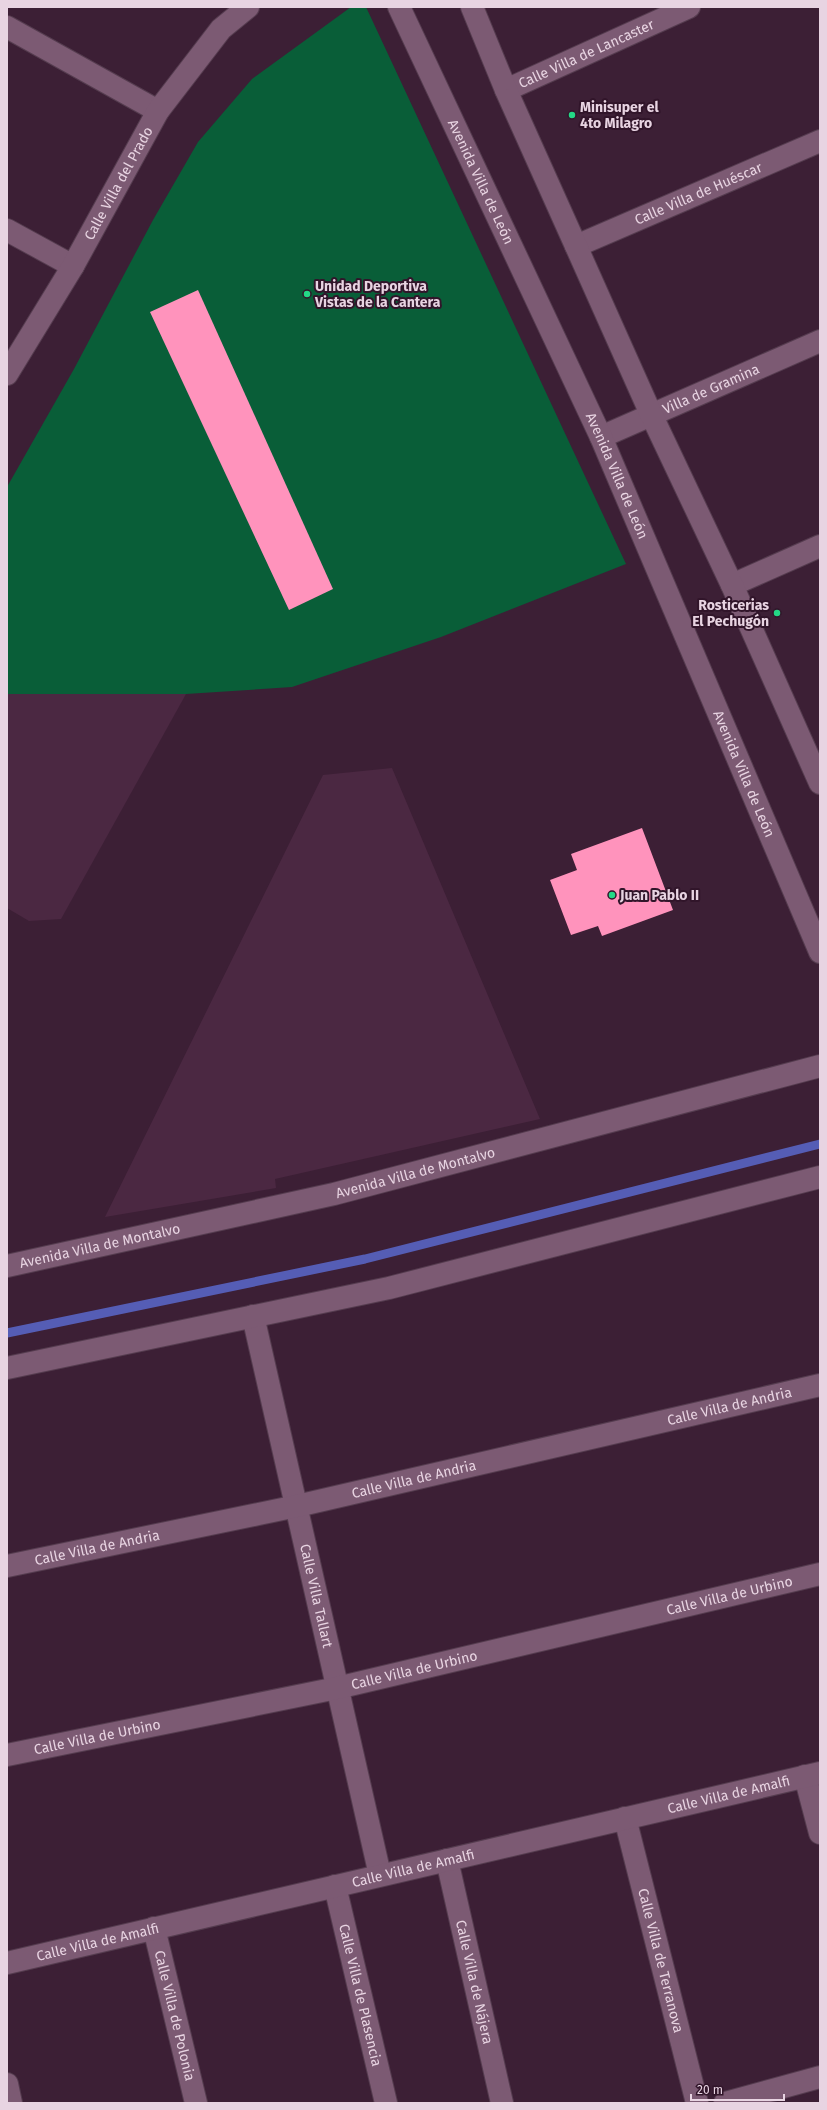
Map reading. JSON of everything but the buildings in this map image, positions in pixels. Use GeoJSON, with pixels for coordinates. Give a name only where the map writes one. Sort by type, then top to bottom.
{"type":"FeatureCollection","features":[{"type":"Feature","properties":{"kind":"street","name":"Calle Villa del Prado"},"geometry":{"type":"LineString","coordinates":[[7,374],[73,266],[158,112],[222,29],[248,7]]}},
{"type":"Feature","properties":{"kind":"street","name":"Avenida Villa de León"},"geometry":{"type":"LineString","coordinates":[[398,7],[601,437],[820,952]]}},
{"type":"Feature","properties":{"kind":"street"},"geometry":{"type":"LineString","coordinates":[[472,7],[506,90],[651,414],[732,585],[820,783]]}},
{"type":"Feature","properties":{"kind":"street","name":"Calle Villa de Lancaster"},"geometry":{"type":"LineString","coordinates":[[506,90],[689,7]]}},
{"type":"Feature","properties":{"kind":"street"},"geometry":{"type":"LineString","coordinates":[[7,28],[158,112]]}},
{"type":"Feature","properties":{"kind":"street","name":"Calle Villa de Huéscar"},"geometry":{"type":"LineString","coordinates":[[576,246],[820,141]]}},
{"type":"Feature","properties":{"kind":"street"},"geometry":{"type":"LineString","coordinates":[[7,230],[73,266]]}},
{"type":"Feature","properties":{"kind":"street","name":"Villa de Gramina"},"geometry":{"type":"LineString","coordinates":[[601,437],[820,340]]}},
{"type":"Feature","properties":{"kind":"street"},"geometry":{"type":"LineString","coordinates":[[732,585],[820,546]]}},
{"type":"Feature","properties":{"kind":"street","name":"Avenida Villa de Montalvo"},"geometry":{"type":"LineString","coordinates":[[7,1266],[334,1194],[820,1066]]}},
{"type":"Feature","properties":{"kind":"street"},"geometry":{"type":"LineString","coordinates":[[7,1368],[389,1288],[820,1177]]}},
{"type":"Feature","properties":{"kind":"street","name":"Calle Villa Tallart"},"geometry":{"type":"LineString","coordinates":[[253,1316],[297,1506],[336,1688],[380,1875]]}},
{"type":"Feature","properties":{"kind":"street","name":"Calle Villa de Andria"},"geometry":{"type":"LineString","coordinates":[[7,1566],[297,1506],[820,1385]]}},
{"type":"Feature","properties":{"kind":"street","name":"Calle Villa de Urbino"},"geometry":{"type":"LineString","coordinates":[[7,1755],[336,1688],[820,1574]]}},
{"type":"Feature","properties":{"kind":"street"},"geometry":{"type":"LineString","coordinates":[[812,1774],[820,1833]]}},
{"type":"Feature","properties":{"kind":"street","name":"Calle Villa de Amalfi"},"geometry":{"type":"LineString","coordinates":[[7,1963],[812,1774]]}},
{"type":"Feature","properties":{"kind":"street","name":"Calle Villa de Terranova"},"geometry":{"type":"LineString","coordinates":[[625,1818],[697,2103]]}},
{"type":"Feature","properties":{"kind":"street","name":"Calle Villa de Nájera"},"geometry":{"type":"LineString","coordinates":[[447,1860],[502,2103]]}},
{"type":"Feature","properties":{"kind":"street","name":"Calle Villa de Plasencia"},"geometry":{"type":"LineString","coordinates":[[335,1886],[386,2103]]}},
{"type":"Feature","properties":{"kind":"street","name":"Calle Villa de Polonia"},"geometry":{"type":"LineString","coordinates":[[154,1928],[196,2103]]}},
{"type":"Feature","properties":{"kind":"street"},"geometry":{"type":"LineString","coordinates":[[725,2103],[820,2077]]}},
{"type":"Feature","properties":{"kind":"street"},"geometry":{"type":"LineString","coordinates":[[7,2084],[11,2103]]}},
{"type":"Feature","properties":{"kind":"shaded area"},"geometry":{"type":"Polygon","coordinates":[[[7,694],[186,694],[61,919],[29,921],[7,908],[7,694]]]}},
{"type":"Feature","properties":{"kind":"shaded area"},"geometry":{"type":"Polygon","coordinates":[[[392,768],[540,1119],[275,1179],[276,1188],[105,1217],[323,775],[392,768]]]}},
{"type":"Feature","properties":{"kind":"green space","name":"Unidad Deportiva Vistas de la Cantera"},"geometry":{"type":"Polygon","coordinates":[[[351,7],[366,7],[626,564],[441,637],[292,687],[186,694],[7,694],[7,487],[74,369],[153,220],[198,142],[252,79],[351,7]]]}},
{"type":"Feature","properties":{"kind":"waterway"},"geometry":{"type":"LineString","coordinates":[[7,1333],[365,1259],[820,1144]]}},
{"type":"Feature","properties":{"kind":"place","name":"Minisuper el 4to Milagro"},"geometry":{"type":"Point","coordinates":[572,115]}},
{"type":"Feature","properties":{"kind":"place","name":"Unidad Deportiva Vistas de la Cantera"},"geometry":{"type":"Point","coordinates":[307,294]}},
{"type":"Feature","properties":{"kind":"place","name":"Rosticerias El Pechugón"},"geometry":{"type":"Point","coordinates":[777,613]}},
{"type":"Feature","properties":{"kind":"place","name":"Juan Pablo II"},"geometry":{"type":"Point","coordinates":[612,895]}}]}
